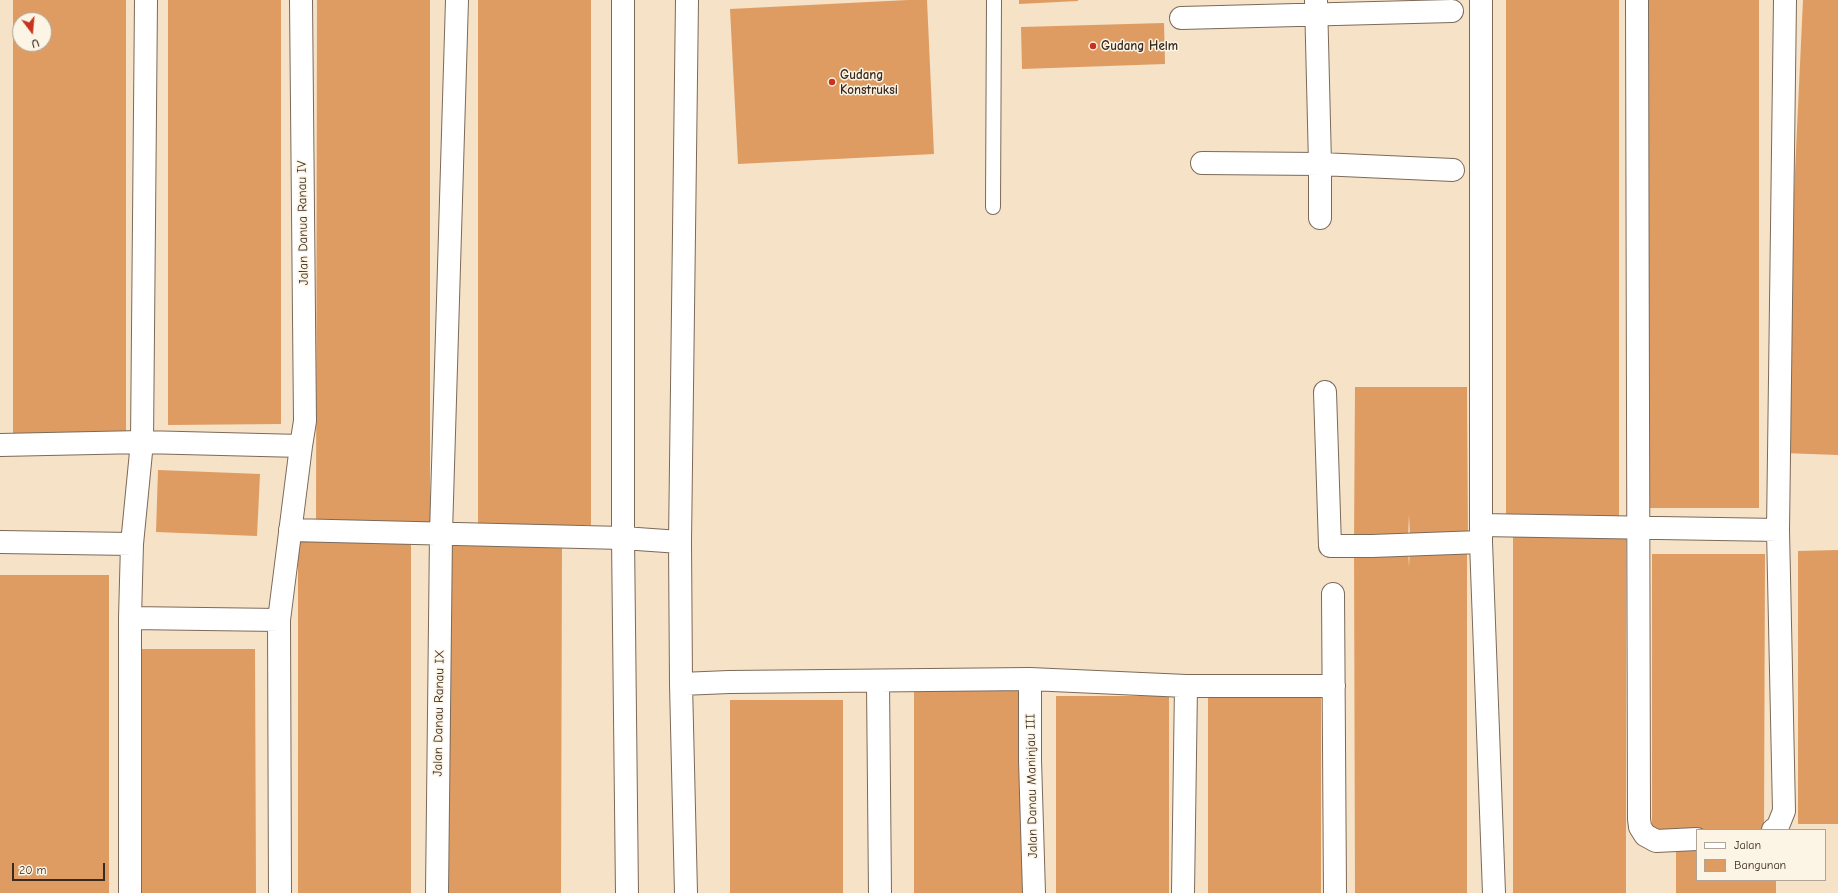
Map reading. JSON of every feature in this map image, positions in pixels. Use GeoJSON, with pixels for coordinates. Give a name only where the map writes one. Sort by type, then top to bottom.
{"type":"FeatureCollection","features":[{"type":"Feature","properties":{"kind":"street"},"geometry":{"type":"LineString","coordinates":[[130,893],[130,618],[132,544],[142,442],[146,0]]}},
{"type":"Feature","properties":{"kind":"street","name":"Jalan Danua Ranau IV"},"geometry":{"type":"LineString","coordinates":[[280,893],[280,620],[300,446],[305,421],[301,0]]}},
{"type":"Feature","properties":{"kind":"street","name":"Jalan Danau Ranau IX"},"geometry":{"type":"LineString","coordinates":[[437,893],[441,533],[457,0]]}},
{"type":"Feature","properties":{"kind":"street"},"geometry":{"type":"LineString","coordinates":[[623,0],[623,538],[627,893]]}},
{"type":"Feature","properties":{"kind":"street"},"geometry":{"type":"LineString","coordinates":[[686,893],[681,684],[680,542],[687,0]]}},
{"type":"Feature","properties":{"kind":"street"},"geometry":{"type":"LineString","coordinates":[[1481,0],[1481,533],[1494,893]]}},
{"type":"Feature","properties":{"kind":"street"},"geometry":{"type":"LineString","coordinates":[[1637,0],[1640,827],[1645,835],[1656,841],[1696,839]]}},
{"type":"Feature","properties":{"kind":"street"},"geometry":{"type":"LineString","coordinates":[[1774,829],[1778,826],[1784,812],[1778,530],[1784,0]]}},
{"type":"Feature","properties":{"kind":"street"},"geometry":{"type":"LineString","coordinates":[[1182,18],[1316,8],[1452,11]]}},
{"type":"Feature","properties":{"kind":"street"},"geometry":{"type":"LineString","coordinates":[[1316,8],[1320,218]]}},
{"type":"Feature","properties":{"kind":"street"},"geometry":{"type":"LineString","coordinates":[[1202,163],[1320,164],[1453,170]]}},
{"type":"Feature","properties":{"kind":"street"},"geometry":{"type":"LineString","coordinates":[[1325,392],[1330,546],[1372,546],[1481,533],[1638,527],[1778,530]]}},
{"type":"Feature","properties":{"kind":"street"},"geometry":{"type":"LineString","coordinates":[[0,445],[142,442],[300,446]]}},
{"type":"Feature","properties":{"kind":"street"},"geometry":{"type":"LineString","coordinates":[[290,530],[623,538],[680,542]]}},
{"type":"Feature","properties":{"kind":"street"},"geometry":{"type":"LineString","coordinates":[[0,542],[132,544]]}},
{"type":"Feature","properties":{"kind":"street"},"geometry":{"type":"LineString","coordinates":[[1333,594],[1335,893]]}},
{"type":"Feature","properties":{"kind":"street"},"geometry":{"type":"LineString","coordinates":[[130,618],[280,620]]}},
{"type":"Feature","properties":{"kind":"street"},"geometry":{"type":"LineString","coordinates":[[681,684],[729,682],[878,682],[1030,679],[1186,686],[1334,686]]}},
{"type":"Feature","properties":{"kind":"street","name":"Jalan Danau Maninjau III"},"geometry":{"type":"LineString","coordinates":[[1030,679],[1030,760],[1034,893]]}},
{"type":"Feature","properties":{"kind":"street"},"geometry":{"type":"LineString","coordinates":[[878,682],[880,893]]}},
{"type":"Feature","properties":{"kind":"street"},"geometry":{"type":"LineString","coordinates":[[1183,893],[1186,686]]}},
{"type":"Feature","properties":{"kind":"lane"},"geometry":{"type":"LineString","coordinates":[[993,207],[994,0]]}},
{"type":"Feature","properties":{"kind":"building"},"geometry":{"type":"Polygon","coordinates":[[[13,0],[126,0],[126,433],[13,433],[13,52],[52,52],[52,12],[13,12],[13,0]]]}},
{"type":"Feature","properties":{"kind":"building"},"geometry":{"type":"Polygon","coordinates":[[[168,0],[281,0],[281,424],[168,425],[168,0]]]}},
{"type":"Feature","properties":{"kind":"building"},"geometry":{"type":"Polygon","coordinates":[[[317,0],[430,0],[430,525],[316,526],[317,0]]]}},
{"type":"Feature","properties":{"kind":"building"},"geometry":{"type":"Polygon","coordinates":[[[478,0],[591,0],[591,525],[478,525],[478,0]]]}},
{"type":"Feature","properties":{"kind":"building","name":"Gudang Konstruksi"},"geometry":{"type":"Polygon","coordinates":[[[927,0],[934,154],[738,164],[730,9],[927,0]]]}},
{"type":"Feature","properties":{"kind":"building","name":"Gudang Helm"},"geometry":{"type":"Polygon","coordinates":[[[1019,0],[1078,0],[1078,1],[1019,4],[1019,0]]]}},
{"type":"Feature","properties":{"kind":"building"},"geometry":{"type":"Polygon","coordinates":[[[1506,0],[1619,0],[1619,522],[1506,523],[1506,0]]]}},
{"type":"Feature","properties":{"kind":"building"},"geometry":{"type":"Polygon","coordinates":[[[1646,0],[1759,0],[1759,508],[1645,508],[1646,0]]]}},
{"type":"Feature","properties":{"kind":"building"},"geometry":{"type":"Polygon","coordinates":[[[1803,0],[1838,0],[1838,455],[1783,453],[1803,0]]]}},
{"type":"Feature","properties":{"kind":"building","name":"Gudang Helm"},"geometry":{"type":"Polygon","coordinates":[[[1164,23],[1165,64],[1022,69],[1021,27],[1164,23]]]}},
{"type":"Feature","properties":{"kind":"building"},"geometry":{"type":"Polygon","coordinates":[[[1355,387],[1467,387],[1468,542],[1410,537],[1409,514],[1408,540],[1354,542],[1355,387]]]}},
{"type":"Feature","properties":{"kind":"building"},"geometry":{"type":"Polygon","coordinates":[[[158,470],[260,474],[257,536],[156,532],[158,470]]]}},
{"type":"Feature","properties":{"kind":"building"},"geometry":{"type":"Polygon","coordinates":[[[1513,535],[1626,535],[1626,893],[1513,893],[1513,535]]]}},
{"type":"Feature","properties":{"kind":"building"},"geometry":{"type":"Polygon","coordinates":[[[411,538],[411,893],[298,893],[298,539],[411,538]]]}},
{"type":"Feature","properties":{"kind":"building"},"geometry":{"type":"Polygon","coordinates":[[[448,546],[562,546],[561,893],[448,893],[448,546]]]}},
{"type":"Feature","properties":{"kind":"building"},"geometry":{"type":"Polygon","coordinates":[[[1408,547],[1409,567],[1410,547],[1467,547],[1467,893],[1355,893],[1354,548],[1408,547]]]}},
{"type":"Feature","properties":{"kind":"building"},"geometry":{"type":"Polygon","coordinates":[[[1838,550],[1838,824],[1798,824],[1798,551],[1838,550]]]}},
{"type":"Feature","properties":{"kind":"building"},"geometry":{"type":"Polygon","coordinates":[[[1652,554],[1765,554],[1764,829],[1696,829],[1652,832],[1652,554]]]}},
{"type":"Feature","properties":{"kind":"building"},"geometry":{"type":"Polygon","coordinates":[[[0,575],[109,575],[109,893],[0,893],[0,575]]]}},
{"type":"Feature","properties":{"kind":"building"},"geometry":{"type":"Polygon","coordinates":[[[142,649],[255,649],[256,893],[142,893],[142,649]]]}},
{"type":"Feature","properties":{"kind":"building"},"geometry":{"type":"Polygon","coordinates":[[[1027,682],[1027,893],[914,893],[914,683],[1027,682]]]}},
{"type":"Feature","properties":{"kind":"building"},"geometry":{"type":"Polygon","coordinates":[[[1056,696],[1169,696],[1169,893],[1056,893],[1056,696]]]}},
{"type":"Feature","properties":{"kind":"building"},"geometry":{"type":"Polygon","coordinates":[[[1208,697],[1321,697],[1321,893],[1208,893],[1208,697]]]}},
{"type":"Feature","properties":{"kind":"building"},"geometry":{"type":"Polygon","coordinates":[[[730,700],[843,700],[843,893],[730,893],[730,700]]]}},
{"type":"Feature","properties":{"kind":"building"},"geometry":{"type":"Polygon","coordinates":[[[1676,847],[1696,847],[1696,881],[1776,881],[1776,893],[1676,893],[1676,847]]]}},
{"type":"Feature","properties":{"kind":"place","name":"Gudang Helm"},"geometry":{"type":"Point","coordinates":[1093,46]}},
{"type":"Feature","properties":{"kind":"place","name":"Gudang Konstruksi"},"geometry":{"type":"Point","coordinates":[832,82]}}]}
